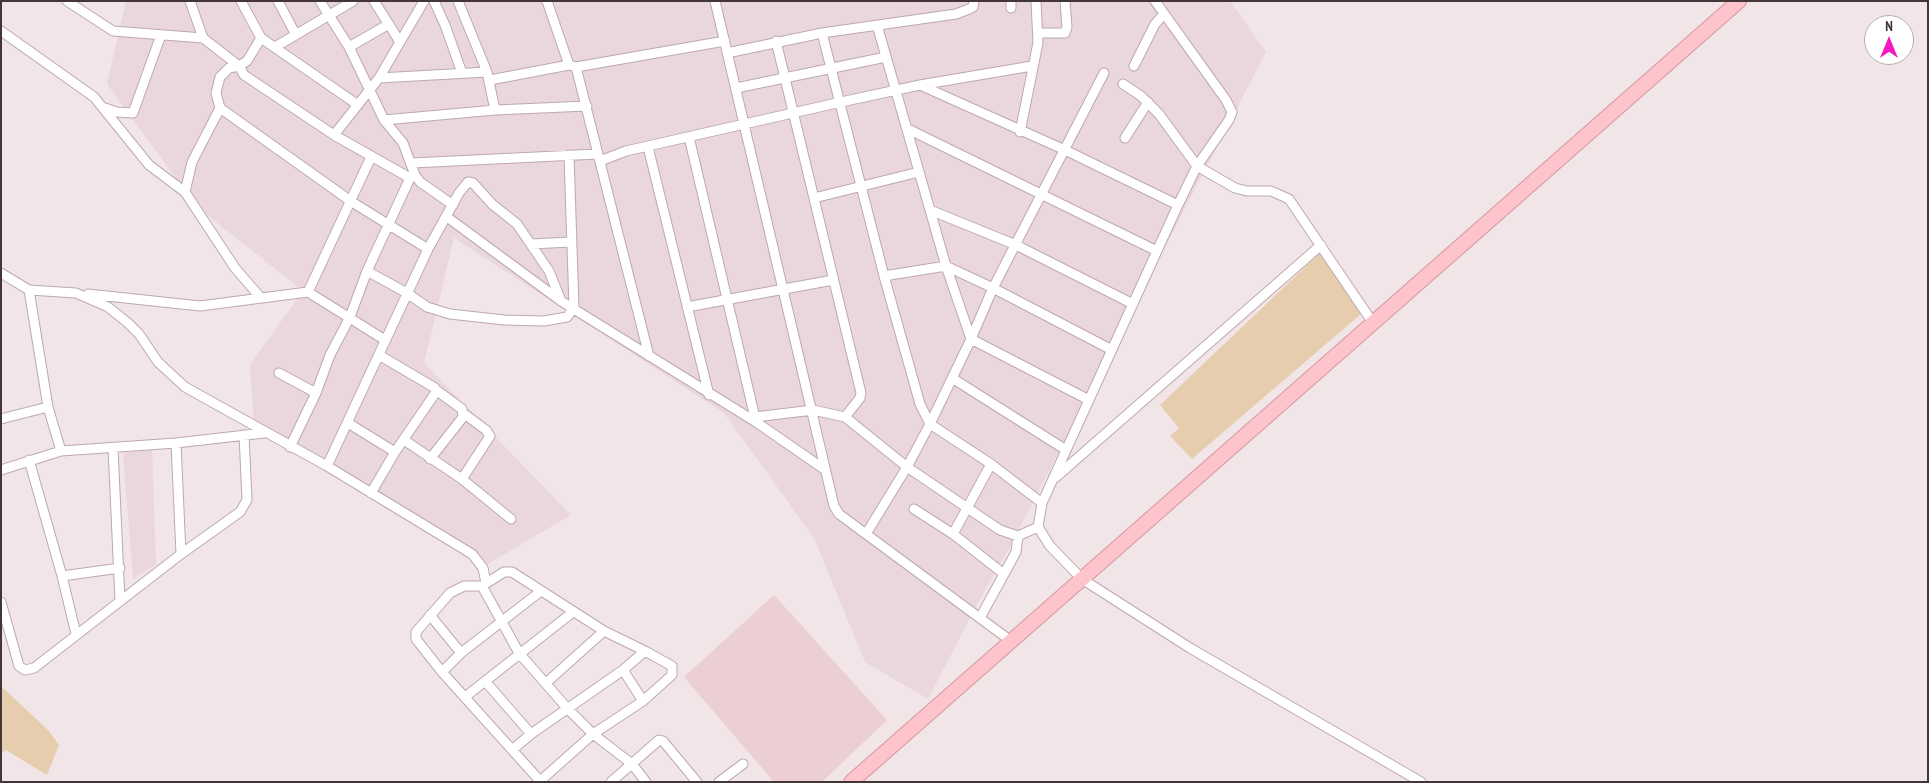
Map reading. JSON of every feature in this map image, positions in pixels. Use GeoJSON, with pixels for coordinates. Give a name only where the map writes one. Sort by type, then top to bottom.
{"type":"FeatureCollection","features":[{"type":"Feature","properties":{"kind":"street"},"geometry":{"type":"LineString","coordinates":[[67,1],[113,30],[203,38]]}},
{"type":"Feature","properties":{"kind":"street"},"geometry":{"type":"LineString","coordinates":[[190,1],[203,38],[239,66],[244,75],[334,135],[371,157],[413,176],[453,205]]}},
{"type":"Feature","properties":{"kind":"street"},"geometry":{"type":"LineString","coordinates":[[241,1],[261,38],[358,105]]}},
{"type":"Feature","properties":{"kind":"street"},"geometry":{"type":"LineString","coordinates":[[278,1],[296,35]]}},
{"type":"Feature","properties":{"kind":"street"},"geometry":{"type":"LineString","coordinates":[[290,447],[316,393],[330,355],[350,317],[367,271],[388,224],[413,176],[412,163],[403,143],[384,120],[349,47],[320,1]]}},
{"type":"Feature","properties":{"kind":"street"},"geometry":{"type":"LineString","coordinates":[[275,47],[353,1]]}},
{"type":"Feature","properties":{"kind":"street"},"geometry":{"type":"LineString","coordinates":[[334,135],[379,78],[424,1]]}},
{"type":"Feature","properties":{"kind":"street"},"geometry":{"type":"LineString","coordinates":[[434,1],[446,25],[462,74]]}},
{"type":"Feature","properties":{"kind":"street"},"geometry":{"type":"LineString","coordinates":[[458,1],[488,76],[495,110]]}},
{"type":"Feature","properties":{"kind":"street"},"geometry":{"type":"LineString","coordinates":[[547,1],[586,106],[649,356]]}},
{"type":"Feature","properties":{"kind":"street"},"geometry":{"type":"LineString","coordinates":[[715,1],[813,410],[824,469],[834,506],[840,514],[866,534],[1012,641]]}},
{"type":"Feature","properties":{"kind":"street"},"geometry":{"type":"LineString","coordinates":[[727,53],[776,41],[822,33],[956,14],[973,7],[974,1]]}},
{"type":"Feature","properties":{"kind":"street"},"geometry":{"type":"LineString","coordinates":[[1020,132],[1038,33],[1036,1]]}},
{"type":"Feature","properties":{"kind":"street"},"geometry":{"type":"LineString","coordinates":[[1038,33],[1065,33],[1067,27],[1065,1]]}},
{"type":"Feature","properties":{"kind":"street"},"geometry":{"type":"LineString","coordinates":[[1155,1],[1226,100],[1232,112],[1229,120],[1197,166],[1178,205],[1042,503],[1038,527],[1050,546],[1082,579],[1190,648],[1421,782]]}},
{"type":"Feature","properties":{"kind":"street"},"geometry":{"type":"LineString","coordinates":[[851,782],[1739,1]]}},
{"type":"Feature","properties":{"kind":"street"},"geometry":{"type":"LineString","coordinates":[[375,2],[400,42]]}},
{"type":"Feature","properties":{"kind":"street"},"geometry":{"type":"LineString","coordinates":[[1134,66],[1155,24],[1164,14]]}},
{"type":"Feature","properties":{"kind":"street"},"geometry":{"type":"LineString","coordinates":[[349,47],[389,24]]}},
{"type":"Feature","properties":{"kind":"street"},"geometry":{"type":"LineString","coordinates":[[877,25],[946,266],[971,339],[1089,400]]}},
{"type":"Feature","properties":{"kind":"street"},"geometry":{"type":"LineString","coordinates":[[1,31],[94,97],[149,165],[185,192],[235,268],[261,298]]}},
{"type":"Feature","properties":{"kind":"street"},"geometry":{"type":"LineString","coordinates":[[822,33],[915,389],[930,424],[991,464],[1042,503]]}},
{"type":"Feature","properties":{"kind":"street"},"geometry":{"type":"LineString","coordinates":[[104,108],[117,112],[134,113],[161,35]]}},
{"type":"Feature","properties":{"kind":"street"},"geometry":{"type":"LineString","coordinates":[[261,38],[247,61],[239,66],[229,68],[220,77],[216,93],[220,108],[352,202],[428,249]]}},
{"type":"Feature","properties":{"kind":"street"},"geometry":{"type":"LineString","coordinates":[[379,78],[462,74],[488,76],[572,66],[725,41]]}},
{"type":"Feature","properties":{"kind":"street"},"geometry":{"type":"LineString","coordinates":[[776,41],[861,393],[860,398],[844,417]]}},
{"type":"Feature","properties":{"kind":"street"},"geometry":{"type":"LineString","coordinates":[[736,88],[886,57]]}},
{"type":"Feature","properties":{"kind":"street"},"geometry":{"type":"LineString","coordinates":[[412,163],[570,155],[599,158],[920,85],[1032,66]]}},
{"type":"Feature","properties":{"kind":"street"},"geometry":{"type":"LineString","coordinates":[[866,534],[907,467],[930,424],[993,288],[1104,73]]}},
{"type":"Feature","properties":{"kind":"street"},"geometry":{"type":"LineString","coordinates":[[1122,84],[1148,102],[1159,114],[1197,166],[1235,188],[1247,191],[1271,191],[1285,196],[1321,245],[1373,323]]}},
{"type":"Feature","properties":{"kind":"street"},"geometry":{"type":"LineString","coordinates":[[920,85],[1020,132],[1064,150],[1178,205]]}},
{"type":"Feature","properties":{"kind":"street"},"geometry":{"type":"LineString","coordinates":[[1125,138],[1148,102]]}},
{"type":"Feature","properties":{"kind":"street"},"geometry":{"type":"LineString","coordinates":[[384,120],[495,110],[586,106]]}},
{"type":"Feature","properties":{"kind":"street"},"geometry":{"type":"LineString","coordinates":[[185,192],[192,162],[220,108]]}},
{"type":"Feature","properties":{"kind":"street"},"geometry":{"type":"LineString","coordinates":[[908,129],[1157,251]]}},
{"type":"Feature","properties":{"kind":"street"},"geometry":{"type":"LineString","coordinates":[[689,137],[755,420]]}},
{"type":"Feature","properties":{"kind":"street"},"geometry":{"type":"LineString","coordinates":[[648,146],[709,395]]}},
{"type":"Feature","properties":{"kind":"street"},"geometry":{"type":"LineString","coordinates":[[367,271],[407,293],[427,307],[475,318],[544,321],[568,317],[574,308],[570,155]]}},
{"type":"Feature","properties":{"kind":"street"},"geometry":{"type":"LineString","coordinates":[[308,292],[352,202],[371,157]]}},
{"type":"Feature","properties":{"kind":"street"},"geometry":{"type":"LineString","coordinates":[[814,198],[919,172]]}},
{"type":"Feature","properties":{"kind":"street"},"geometry":{"type":"LineString","coordinates":[[326,466],[348,423],[428,249],[468,182],[473,183],[492,204],[517,224],[549,271],[561,301]]}},
{"type":"Feature","properties":{"kind":"street"},"geometry":{"type":"LineString","coordinates":[[930,210],[1016,245],[1133,304]]}},
{"type":"Feature","properties":{"kind":"street"},"geometry":{"type":"LineString","coordinates":[[447,217],[561,301],[709,395],[755,420],[824,469]]}},
{"type":"Feature","properties":{"kind":"street"},"geometry":{"type":"LineString","coordinates":[[531,244],[571,242]]}},
{"type":"Feature","properties":{"kind":"street"},"geometry":{"type":"LineString","coordinates":[[1053,479],[1321,245]]}},
{"type":"Feature","properties":{"kind":"street"},"geometry":{"type":"LineString","coordinates":[[884,276],[946,266],[993,288],[1112,350]]}},
{"type":"Feature","properties":{"kind":"street"},"geometry":{"type":"LineString","coordinates":[[1,273],[29,290],[200,306],[308,292],[385,340]]}},
{"type":"Feature","properties":{"kind":"street"},"geometry":{"type":"LineString","coordinates":[[687,307],[833,280]]}},
{"type":"Feature","properties":{"kind":"street"},"geometry":{"type":"LineString","coordinates":[[29,290],[48,407],[61,451]]}},
{"type":"Feature","properties":{"kind":"street"},"geometry":{"type":"LineString","coordinates":[[76,293],[108,307],[128,323],[169,375],[185,387],[371,492],[472,554],[483,568],[484,584],[500,622],[518,653],[567,708],[593,734],[632,764],[646,782]]}},
{"type":"Feature","properties":{"kind":"street"},"geometry":{"type":"LineString","coordinates":[[379,355],[436,390],[486,430],[490,436],[462,479]]}},
{"type":"Feature","properties":{"kind":"street"},"geometry":{"type":"LineString","coordinates":[[279,373],[316,393]]}},
{"type":"Feature","properties":{"kind":"street"},"geometry":{"type":"LineString","coordinates":[[952,378],[1066,450]]}},
{"type":"Feature","properties":{"kind":"street"},"geometry":{"type":"LineString","coordinates":[[371,492],[395,452],[435,396],[436,390]]}},
{"type":"Feature","properties":{"kind":"street"},"geometry":{"type":"LineString","coordinates":[[1,419],[48,407]]}},
{"type":"Feature","properties":{"kind":"street"},"geometry":{"type":"LineString","coordinates":[[755,420],[813,410],[844,417],[907,467],[968,506],[1000,530],[1018,536],[1038,527]]}},
{"type":"Feature","properties":{"kind":"street"},"geometry":{"type":"LineString","coordinates":[[430,459],[462,420],[463,413]]}},
{"type":"Feature","properties":{"kind":"street"},"geometry":{"type":"LineString","coordinates":[[348,423],[395,452]]}},
{"type":"Feature","properties":{"kind":"street"},"geometry":{"type":"LineString","coordinates":[[1,470],[61,451],[176,443],[264,433]]}},
{"type":"Feature","properties":{"kind":"street"},"geometry":{"type":"LineString","coordinates":[[1,602],[22,670],[34,668],[244,506],[247,494],[244,436]]}},
{"type":"Feature","properties":{"kind":"street"},"geometry":{"type":"LineString","coordinates":[[404,440],[462,479],[511,519]]}},
{"type":"Feature","properties":{"kind":"street"},"geometry":{"type":"LineString","coordinates":[[176,443],[181,554]]}},
{"type":"Feature","properties":{"kind":"street"},"geometry":{"type":"LineString","coordinates":[[113,448],[120,600]]}},
{"type":"Feature","properties":{"kind":"street"},"geometry":{"type":"LineString","coordinates":[[29,460],[62,576],[76,634]]}},
{"type":"Feature","properties":{"kind":"street"},"geometry":{"type":"LineString","coordinates":[[953,534],[991,464]]}},
{"type":"Feature","properties":{"kind":"street"},"geometry":{"type":"LineString","coordinates":[[914,509],[953,534],[1004,574]]}},
{"type":"Feature","properties":{"kind":"street"},"geometry":{"type":"LineString","coordinates":[[980,618],[1018,546],[1018,536]]}},
{"type":"Feature","properties":{"kind":"street"},"geometry":{"type":"LineString","coordinates":[[62,576],[120,568]]}},
{"type":"Feature","properties":{"kind":"street"},"geometry":{"type":"LineString","coordinates":[[504,572],[512,572],[541,591],[604,631],[672,666],[673,670],[672,675],[643,701],[593,734],[541,781],[442,672],[415,636],[443,600],[458,589],[484,584],[504,572]]}},
{"type":"Feature","properties":{"kind":"street"},"geometry":{"type":"LineString","coordinates":[[442,672],[460,653],[541,591]]}},
{"type":"Feature","properties":{"kind":"street"},"geometry":{"type":"LineString","coordinates":[[465,697],[518,653],[573,612]]}},
{"type":"Feature","properties":{"kind":"street"},"geometry":{"type":"LineString","coordinates":[[430,615],[460,653]]}},
{"type":"Feature","properties":{"kind":"street"},"geometry":{"type":"LineString","coordinates":[[546,683],[604,631]]}},
{"type":"Feature","properties":{"kind":"street"},"geometry":{"type":"LineString","coordinates":[[512,750],[567,708],[623,670],[645,651]]}},
{"type":"Feature","properties":{"kind":"street"},"geometry":{"type":"LineString","coordinates":[[623,670],[643,701]]}},
{"type":"Feature","properties":{"kind":"street"},"geometry":{"type":"LineString","coordinates":[[485,681],[531,734]]}},
{"type":"Feature","properties":{"kind":"street"},"geometry":{"type":"LineString","coordinates":[[611,782],[659,740],[663,741],[697,782]]}},
{"type":"Feature","properties":{"kind":"street"},"geometry":{"type":"LineString","coordinates":[[719,782],[743,764]]}},
{"type":"Feature","properties":{"kind":"shaded area"},"geometry":{"type":"Polygon","coordinates":[[[126,1],[1230,1],[1266,52],[1013,541],[979,601],[928,699],[865,662],[814,538],[724,413],[454,238],[424,363],[571,515],[488,564],[254,428],[250,364],[303,291],[196,206],[107,84],[126,1]]]}},
{"type":"Feature","properties":{"kind":"shaded area"},"geometry":{"type":"Polygon","coordinates":[[[1320,253],[1361,314],[1192,459],[1170,436],[1179,428],[1160,405],[1320,253]]]}},
{"type":"Feature","properties":{"kind":"shaded area"},"geometry":{"type":"Polygon","coordinates":[[[152,450],[156,565],[133,579],[123,453],[152,450]]]}},
{"type":"Feature","properties":{"kind":"shaded area"},"geometry":{"type":"Polygon","coordinates":[[[774,595],[887,720],[822,782],[774,782],[684,677],[774,595]]]}},
{"type":"Feature","properties":{"kind":"shaded area"},"geometry":{"type":"Polygon","coordinates":[[[1,686],[48,730],[59,745],[47,775],[6,750],[1,753],[1,686]]]}}]}
